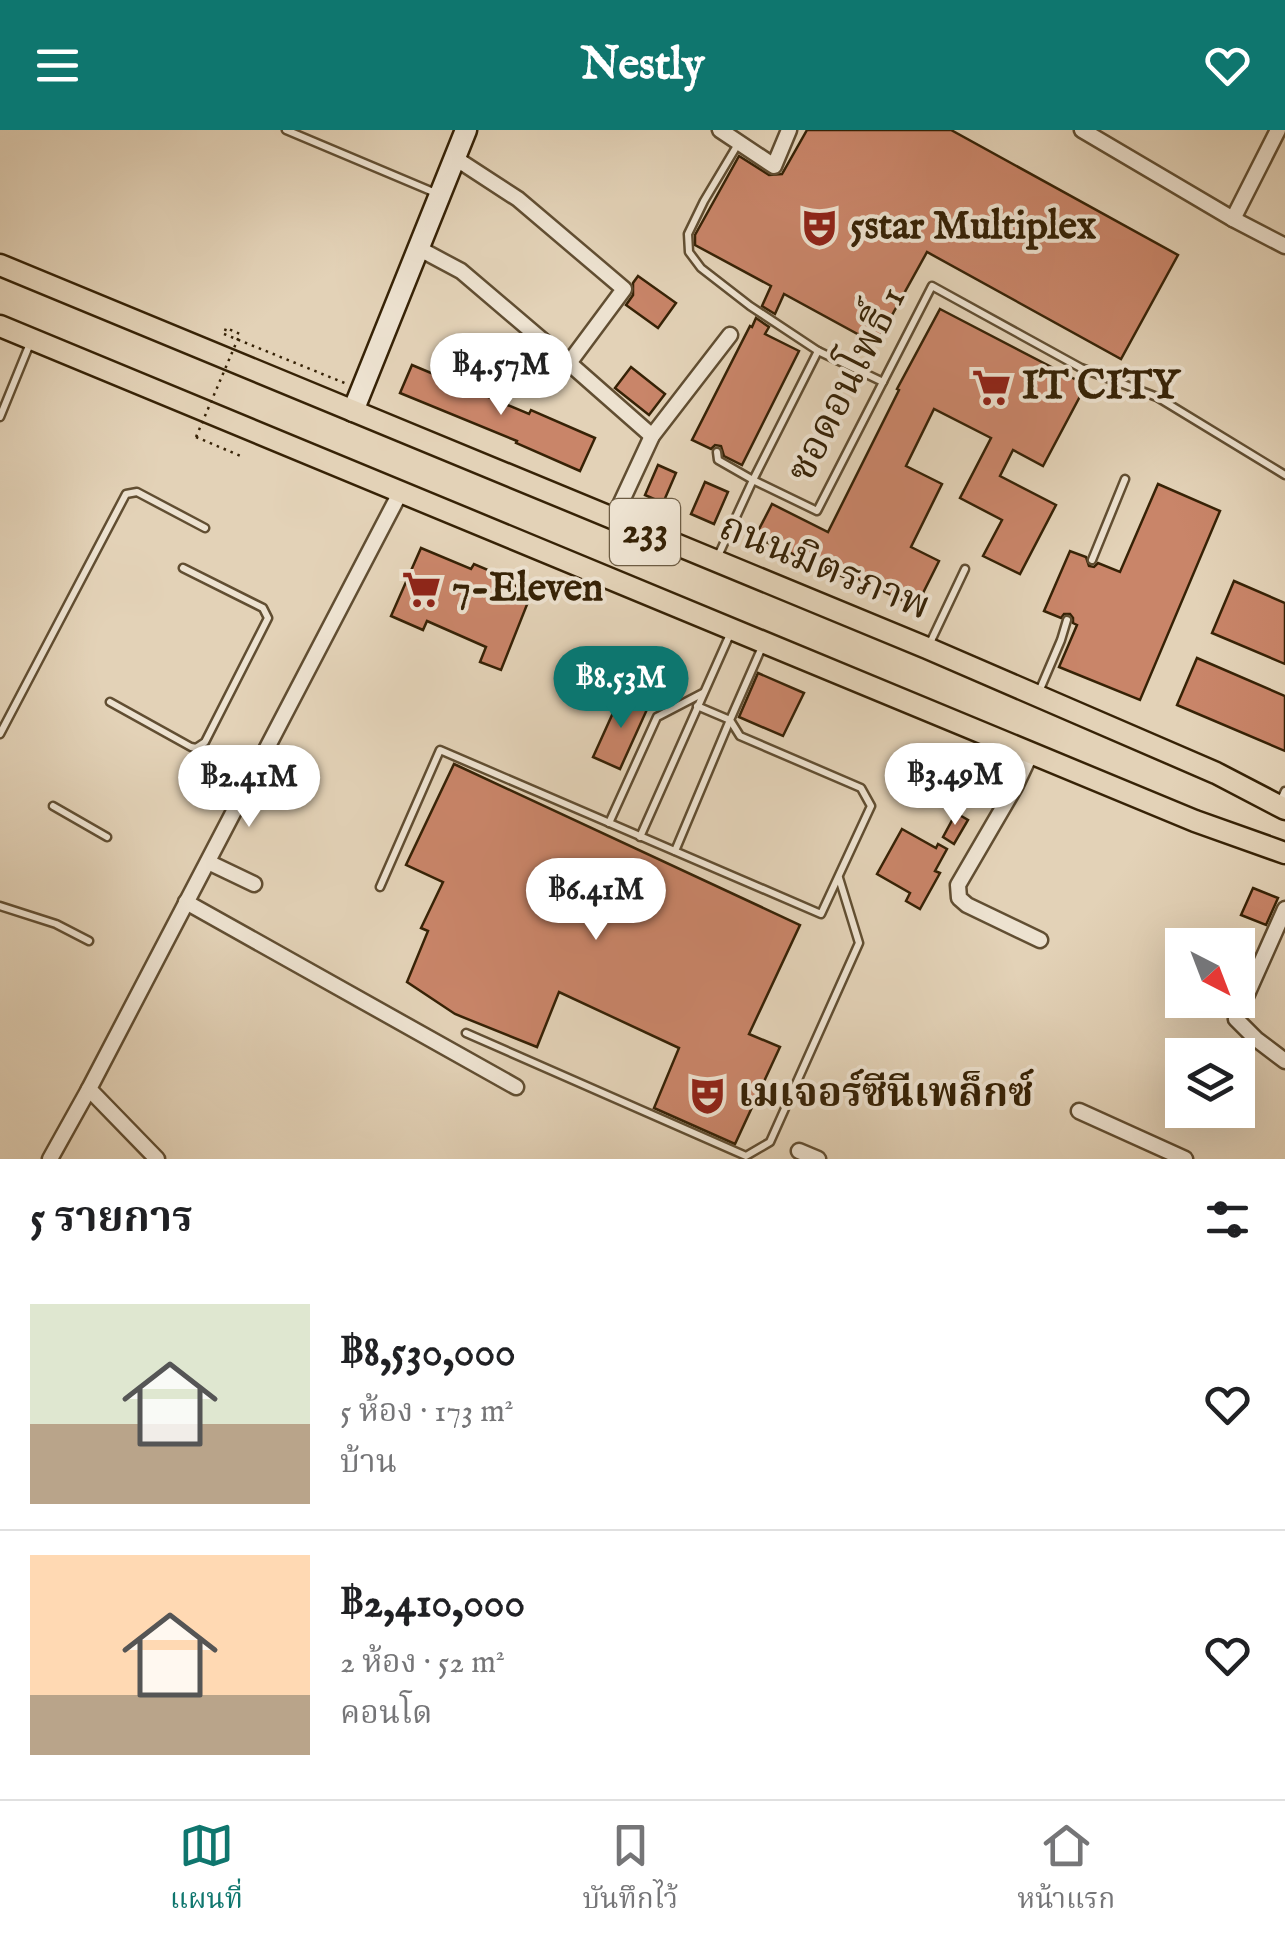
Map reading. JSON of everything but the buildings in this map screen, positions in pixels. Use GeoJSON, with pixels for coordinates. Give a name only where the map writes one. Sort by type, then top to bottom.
{"type":"FeatureCollection","features":[{"type":"Feature","properties":{"kind":"main road","name":"ถนนมิตรภาพ"},"geometry":{"type":"LineString","coordinates":[[0,265],[927,648],[1283,802]]}},
{"type":"Feature","properties":{"kind":"main road","name":"233"},"geometry":{"type":"LineString","coordinates":[[0,326],[1031,754],[1285,854]]}},
{"type":"Feature","properties":{"kind":"street"},"geometry":{"type":"LineString","coordinates":[[353,412],[466,130]]}},
{"type":"Feature","properties":{"kind":"street"},"geometry":{"type":"LineString","coordinates":[[720,130],[774,166],[789,130]]}},
{"type":"Feature","properties":{"kind":"street"},"geometry":{"type":"LineString","coordinates":[[1082,130],[1285,246]]}},
{"type":"Feature","properties":{"kind":"street"},"geometry":{"type":"LineString","coordinates":[[1234,219],[1278,130]]}},
{"type":"Feature","properties":{"kind":"street"},"geometry":{"type":"LineString","coordinates":[[455,158],[518,199],[624,289],[569,364]]}},
{"type":"Feature","properties":{"kind":"street"},"geometry":{"type":"LineString","coordinates":[[418,248],[461,271],[652,436]]}},
{"type":"Feature","properties":{"kind":"street"},"geometry":{"type":"LineString","coordinates":[[613,520],[652,436],[730,336]]}},
{"type":"Feature","properties":{"kind":"street"},"geometry":{"type":"LineString","coordinates":[[50,1159],[400,492]]}},
{"type":"Feature","properties":{"kind":"street"},"geometry":{"type":"LineString","coordinates":[[1031,754],[958,885],[960,898],[967,905],[1040,940]]}},
{"type":"Feature","properties":{"kind":"street"},"geometry":{"type":"LineString","coordinates":[[208,862],[254,884]]}},
{"type":"Feature","properties":{"kind":"street"},"geometry":{"type":"LineString","coordinates":[[186,902],[516,1087]]}},
{"type":"Feature","properties":{"kind":"street"},"geometry":{"type":"LineString","coordinates":[[1285,909],[1236,1019],[1285,1061]]}},
{"type":"Feature","properties":{"kind":"street"},"geometry":{"type":"LineString","coordinates":[[89,1088],[157,1159]]}},
{"type":"Feature","properties":{"kind":"street"},"geometry":{"type":"LineString","coordinates":[[1079,1111],[1185,1159]]}},
{"type":"Feature","properties":{"kind":"street"},"geometry":{"type":"LineString","coordinates":[[799,1150],[818,1159]]}},
{"type":"Feature","properties":{"kind":"lane"},"geometry":{"type":"LineString","coordinates":[[291,131],[439,194]]}},
{"type":"Feature","properties":{"kind":"lane"},"geometry":{"type":"LineString","coordinates":[[739,142],[688,234],[690,252],[701,268],[750,306],[818,351],[883,382]]}},
{"type":"Feature","properties":{"kind":"lane","name":"ซอดอนโพธิ์ 1"},"geometry":{"type":"LineString","coordinates":[[716,561],[753,480],[817,511],[932,286],[1081,368],[1157,398],[1285,475]]}},
{"type":"Feature","properties":{"kind":"lane"},"geometry":{"type":"LineString","coordinates":[[0,417],[31,340]]}},
{"type":"Feature","properties":{"kind":"lane"},"geometry":{"type":"LineString","coordinates":[[717,452],[718,460],[753,480],[818,351]]}},
{"type":"Feature","properties":{"kind":"lane"},"geometry":{"type":"LineString","coordinates":[[1092,560],[1125,479]]}},
{"type":"Feature","properties":{"kind":"lane"},"geometry":{"type":"LineString","coordinates":[[0,734],[126,494],[137,492],[204,528]]}},
{"type":"Feature","properties":{"kind":"lane"},"geometry":{"type":"LineString","coordinates":[[110,702],[191,747],[205,742],[268,618],[263,608],[183,568]]}},
{"type":"Feature","properties":{"kind":"lane"},"geometry":{"type":"LineString","coordinates":[[927,648],[965,568]]}},
{"type":"Feature","properties":{"kind":"lane"},"geometry":{"type":"LineString","coordinates":[[1038,695],[1066,620]]}},
{"type":"Feature","properties":{"kind":"lane"},"geometry":{"type":"LineString","coordinates":[[640,836],[732,630]]}},
{"type":"Feature","properties":{"kind":"lane"},"geometry":{"type":"LineString","coordinates":[[674,852],[764,644]]}},
{"type":"Feature","properties":{"kind":"lane"},"geometry":{"type":"LineString","coordinates":[[609,823],[657,717],[703,693]]}},
{"type":"Feature","properties":{"kind":"lane"},"geometry":{"type":"LineString","coordinates":[[380,887],[440,750],[820,914],[871,806],[861,788],[740,736],[730,720],[697,706]]}},
{"type":"Feature","properties":{"kind":"lane"},"geometry":{"type":"LineString","coordinates":[[53,806],[107,837]]}},
{"type":"Feature","properties":{"kind":"lane"},"geometry":{"type":"LineString","coordinates":[[466,1032],[746,1156],[770,1142],[859,943],[838,876]]}},
{"type":"Feature","properties":{"kind":"lane"},"geometry":{"type":"LineString","coordinates":[[0,906],[56,924],[89,941]]}},
{"type":"Feature","properties":{"kind":"path"},"geometry":{"type":"LineString","coordinates":[[243,457],[196,437],[240,334],[226,328],[224,334],[361,390]]}},
{"type":"Feature","properties":{"kind":"place","name":"5star Multiplex"},"geometry":{"type":"Point","coordinates":[820,227]}},
{"type":"Feature","properties":{"kind":"place","name":"IT CITY"},"geometry":{"type":"Point","coordinates":[992,387]}},
{"type":"Feature","properties":{"kind":"place","name":"7-Eleven"},"geometry":{"type":"Point","coordinates":[422,589]}},
{"type":"Feature","properties":{"kind":"place","name":"เมเจอร์ซีนีเพล็กซ์"},"geometry":{"type":"Point","coordinates":[708,1095]}}]}
